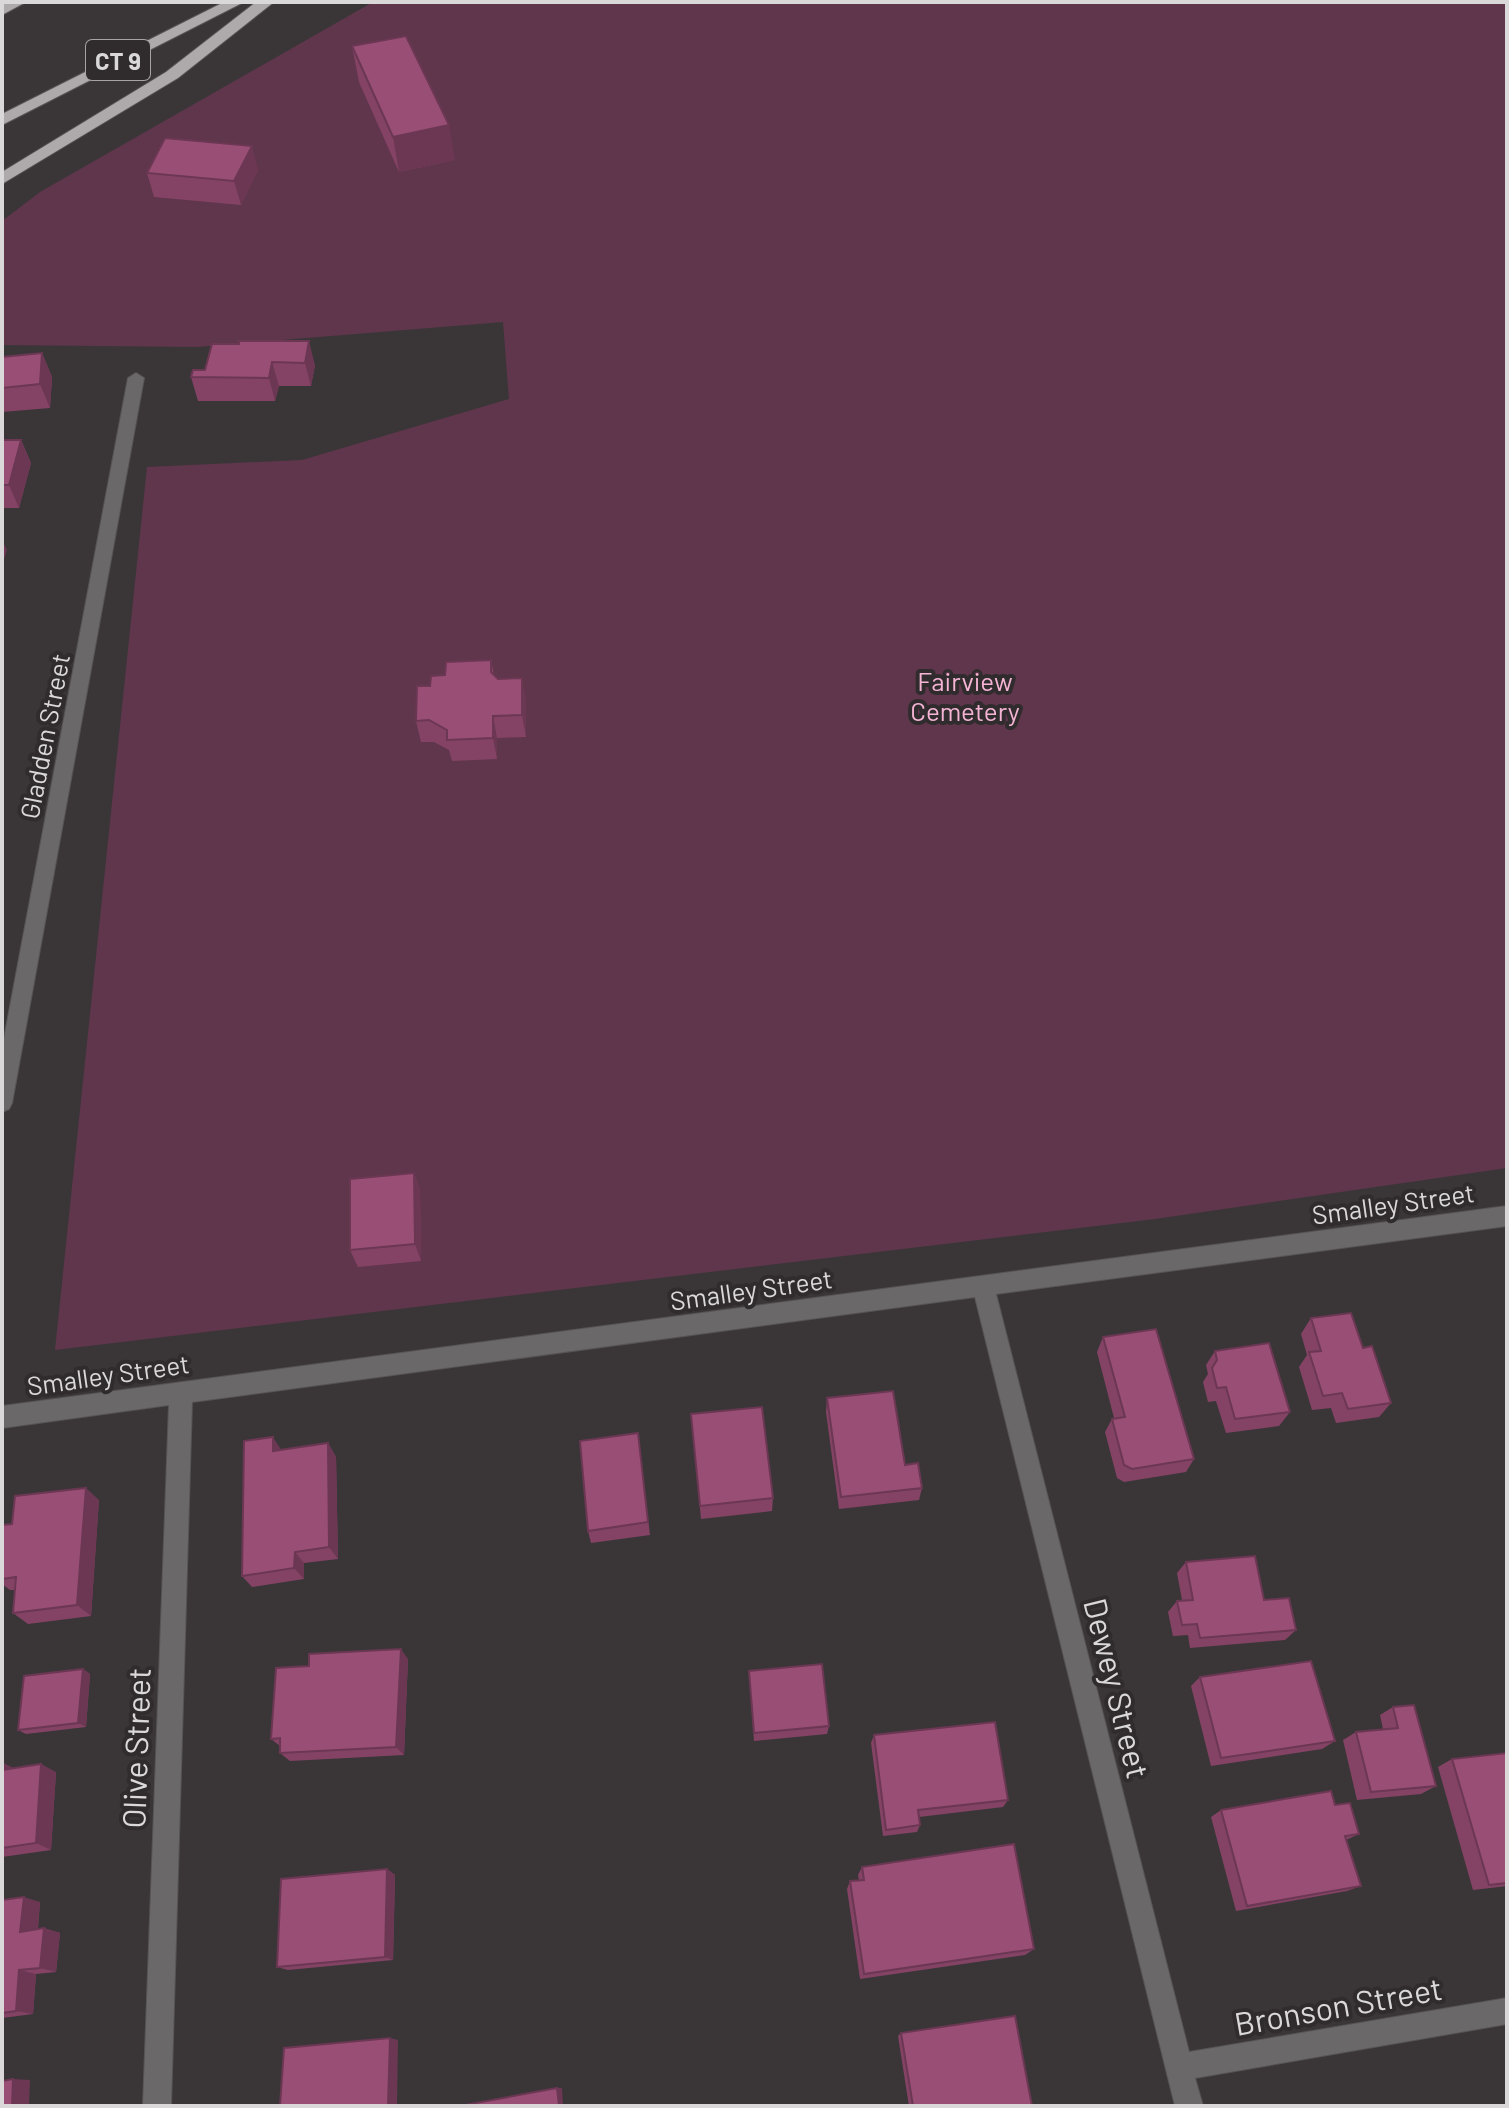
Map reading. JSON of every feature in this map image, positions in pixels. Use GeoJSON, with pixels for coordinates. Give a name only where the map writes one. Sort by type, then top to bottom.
{"type":"FeatureCollection","features":[{"type":"Feature","properties":{"kind":"highway"},"geometry":{"type":"LineString","coordinates":[[2,10],[18,2]]}},
{"type":"Feature","properties":{"kind":"highway","name":"CT 9"},"geometry":{"type":"LineString","coordinates":[[2,120],[236,2]]}},
{"type":"Feature","properties":{"kind":"highway"},"geometry":{"type":"LineString","coordinates":[[2,179],[172,75],[266,2]]}},
{"type":"Feature","properties":{"kind":"street","name":"Gladden Street"},"geometry":{"type":"LineString","coordinates":[[2,1103],[136,378]]}},
{"type":"Feature","properties":{"kind":"street","name":"Smalley Street"},"geometry":{"type":"LineString","coordinates":[[2,1417],[1507,1216]]}},
{"type":"Feature","properties":{"kind":"street","name":"Dewey Street"},"geometry":{"type":"LineString","coordinates":[[983,1286],[1189,2106]]}},
{"type":"Feature","properties":{"kind":"street","name":"Olive Street"},"geometry":{"type":"LineString","coordinates":[[157,2106],[181,1393]]}},
{"type":"Feature","properties":{"kind":"street","name":"Bronson Street"},"geometry":{"type":"LineString","coordinates":[[1181,2067],[1507,2011]]}},
{"type":"Feature","properties":{"kind":"green space","name":"Fairview Cemetery"},"geometry":{"type":"Polygon","coordinates":[[[373,2],[1507,2],[1507,1168],[1155,1219],[55,1350],[147,467],[302,460],[509,399],[503,322],[197,347],[2,345],[2,221],[40,192],[373,2]]]}},
{"type":"Feature","properties":{"kind":"building"},"geometry":{"type":"Polygon","coordinates":[[[406,36],[449,125],[393,137],[352,46],[406,36]]]}},
{"type":"Feature","properties":{"kind":"building"},"geometry":{"type":"Polygon","coordinates":[[[165,138],[252,146],[234,181],[147,173],[165,138]]]}},
{"type":"Feature","properties":{"kind":"building"},"geometry":{"type":"Polygon","coordinates":[[[239,341],[309,341],[305,363],[272,362],[269,378],[191,377],[193,370],[205,370],[212,344],[239,344],[239,341]]]}},
{"type":"Feature","properties":{"kind":"building"},"geometry":{"type":"Polygon","coordinates":[[[42,353],[40,384],[2,388],[2,357],[42,353]]]}},
{"type":"Feature","properties":{"kind":"building"},"geometry":{"type":"Polygon","coordinates":[[[2,440],[21,440],[9,485],[2,485],[2,440]]]}},
{"type":"Feature","properties":{"kind":"building"},"geometry":{"type":"Polygon","coordinates":[[[491,660],[491,672],[498,679],[522,678],[522,715],[493,716],[493,738],[447,740],[447,730],[429,720],[416,721],[417,686],[430,686],[431,676],[445,675],[446,662],[491,660]]]}},
{"type":"Feature","properties":{"kind":"building"},"geometry":{"type":"Polygon","coordinates":[[[414,1173],[415,1244],[350,1250],[350,1179],[414,1173]]]}},
{"type":"Feature","properties":{"kind":"building"},"geometry":{"type":"Polygon","coordinates":[[[1351,1313],[1363,1348],[1372,1346],[1391,1403],[1348,1409],[1342,1393],[1323,1396],[1309,1352],[1321,1351],[1311,1318],[1351,1313]]]}},
{"type":"Feature","properties":{"kind":"building"},"geometry":{"type":"Polygon","coordinates":[[[1156,1329],[1194,1459],[1132,1469],[1124,1465],[1112,1419],[1125,1417],[1103,1337],[1156,1329]]]}},
{"type":"Feature","properties":{"kind":"building"},"geometry":{"type":"Polygon","coordinates":[[[1269,1343],[1290,1412],[1235,1419],[1226,1387],[1217,1388],[1212,1368],[1217,1360],[1215,1351],[1269,1343]]]}},
{"type":"Feature","properties":{"kind":"building"},"geometry":{"type":"Polygon","coordinates":[[[893,1391],[905,1465],[918,1463],[922,1488],[841,1497],[827,1398],[893,1391]]]}},
{"type":"Feature","properties":{"kind":"building"},"geometry":{"type":"Polygon","coordinates":[[[762,1407],[773,1498],[700,1506],[691,1414],[762,1407]]]}},
{"type":"Feature","properties":{"kind":"building"},"geometry":{"type":"Polygon","coordinates":[[[638,1433],[648,1522],[588,1531],[580,1441],[638,1433]]]}},
{"type":"Feature","properties":{"kind":"building"},"geometry":{"type":"Polygon","coordinates":[[[273,1437],[273,1451],[328,1443],[329,1547],[295,1552],[294,1568],[242,1576],[244,1441],[273,1437]]]}},
{"type":"Feature","properties":{"kind":"building"},"geometry":{"type":"Polygon","coordinates":[[[86,1488],[77,1605],[13,1613],[16,1577],[2,1579],[2,1525],[12,1524],[15,1496],[86,1488]]]}},
{"type":"Feature","properties":{"kind":"building"},"geometry":{"type":"Polygon","coordinates":[[[1255,1556],[1264,1600],[1289,1598],[1296,1630],[1200,1638],[1197,1624],[1182,1625],[1177,1601],[1193,1600],[1186,1562],[1255,1556]]]}},
{"type":"Feature","properties":{"kind":"building"},"geometry":{"type":"Polygon","coordinates":[[[401,1649],[396,1747],[280,1753],[280,1738],[271,1739],[276,1668],[309,1666],[309,1654],[401,1649]]]}},
{"type":"Feature","properties":{"kind":"building"},"geometry":{"type":"Polygon","coordinates":[[[1311,1661],[1335,1741],[1221,1758],[1200,1677],[1311,1661]]]}},
{"type":"Feature","properties":{"kind":"building"},"geometry":{"type":"Polygon","coordinates":[[[822,1664],[829,1726],[754,1733],[749,1671],[822,1664]]]}},
{"type":"Feature","properties":{"kind":"building"},"geometry":{"type":"Polygon","coordinates":[[[83,1669],[78,1723],[18,1730],[24,1676],[83,1669]]]}},
{"type":"Feature","properties":{"kind":"building"},"geometry":{"type":"Polygon","coordinates":[[[1414,1705],[1436,1786],[1371,1792],[1356,1732],[1398,1728],[1393,1707],[1414,1705]]]}},
{"type":"Feature","properties":{"kind":"building"},"geometry":{"type":"Polygon","coordinates":[[[995,1722],[1008,1800],[918,1810],[920,1825],[886,1830],[874,1735],[995,1722]]]}},
{"type":"Feature","properties":{"kind":"building"},"geometry":{"type":"Polygon","coordinates":[[[1507,1753],[1507,1883],[1489,1885],[1452,1759],[1507,1753]]]}},
{"type":"Feature","properties":{"kind":"building"},"geometry":{"type":"Polygon","coordinates":[[[41,1764],[36,1843],[2,1848],[2,1770],[41,1764]]]}},
{"type":"Feature","properties":{"kind":"building"},"geometry":{"type":"Polygon","coordinates":[[[1331,1791],[1335,1805],[1350,1803],[1359,1834],[1345,1836],[1361,1886],[1247,1906],[1221,1810],[1331,1791]]]}},
{"type":"Feature","properties":{"kind":"building"},"geometry":{"type":"Polygon","coordinates":[[[1014,1844],[1034,1949],[864,1974],[850,1881],[864,1880],[862,1867],[1014,1844]]]}},
{"type":"Feature","properties":{"kind":"building"},"geometry":{"type":"Polygon","coordinates":[[[387,1869],[385,1957],[277,1967],[281,1879],[387,1869]]]}},
{"type":"Feature","properties":{"kind":"building"},"geometry":{"type":"Polygon","coordinates":[[[24,1897],[20,1932],[44,1928],[40,1968],[19,1970],[16,2011],[2,2013],[2,1900],[24,1897]]]}},
{"type":"Feature","properties":{"kind":"building"},"geometry":{"type":"Polygon","coordinates":[[[1015,2016],[1032,2106],[913,2106],[901,2033],[1015,2016]]]}},
{"type":"Feature","properties":{"kind":"building"},"geometry":{"type":"Polygon","coordinates":[[[390,2038],[388,2106],[280,2106],[284,2048],[390,2038]]]}},
{"type":"Feature","properties":{"kind":"building"},"geometry":{"type":"Polygon","coordinates":[[[13,2079],[12,2106],[2,2106],[2,2081],[13,2079]]]}},
{"type":"Feature","properties":{"kind":"building"},"geometry":{"type":"Polygon","coordinates":[[[557,2088],[559,2106],[460,2106],[557,2088]]]}}]}
